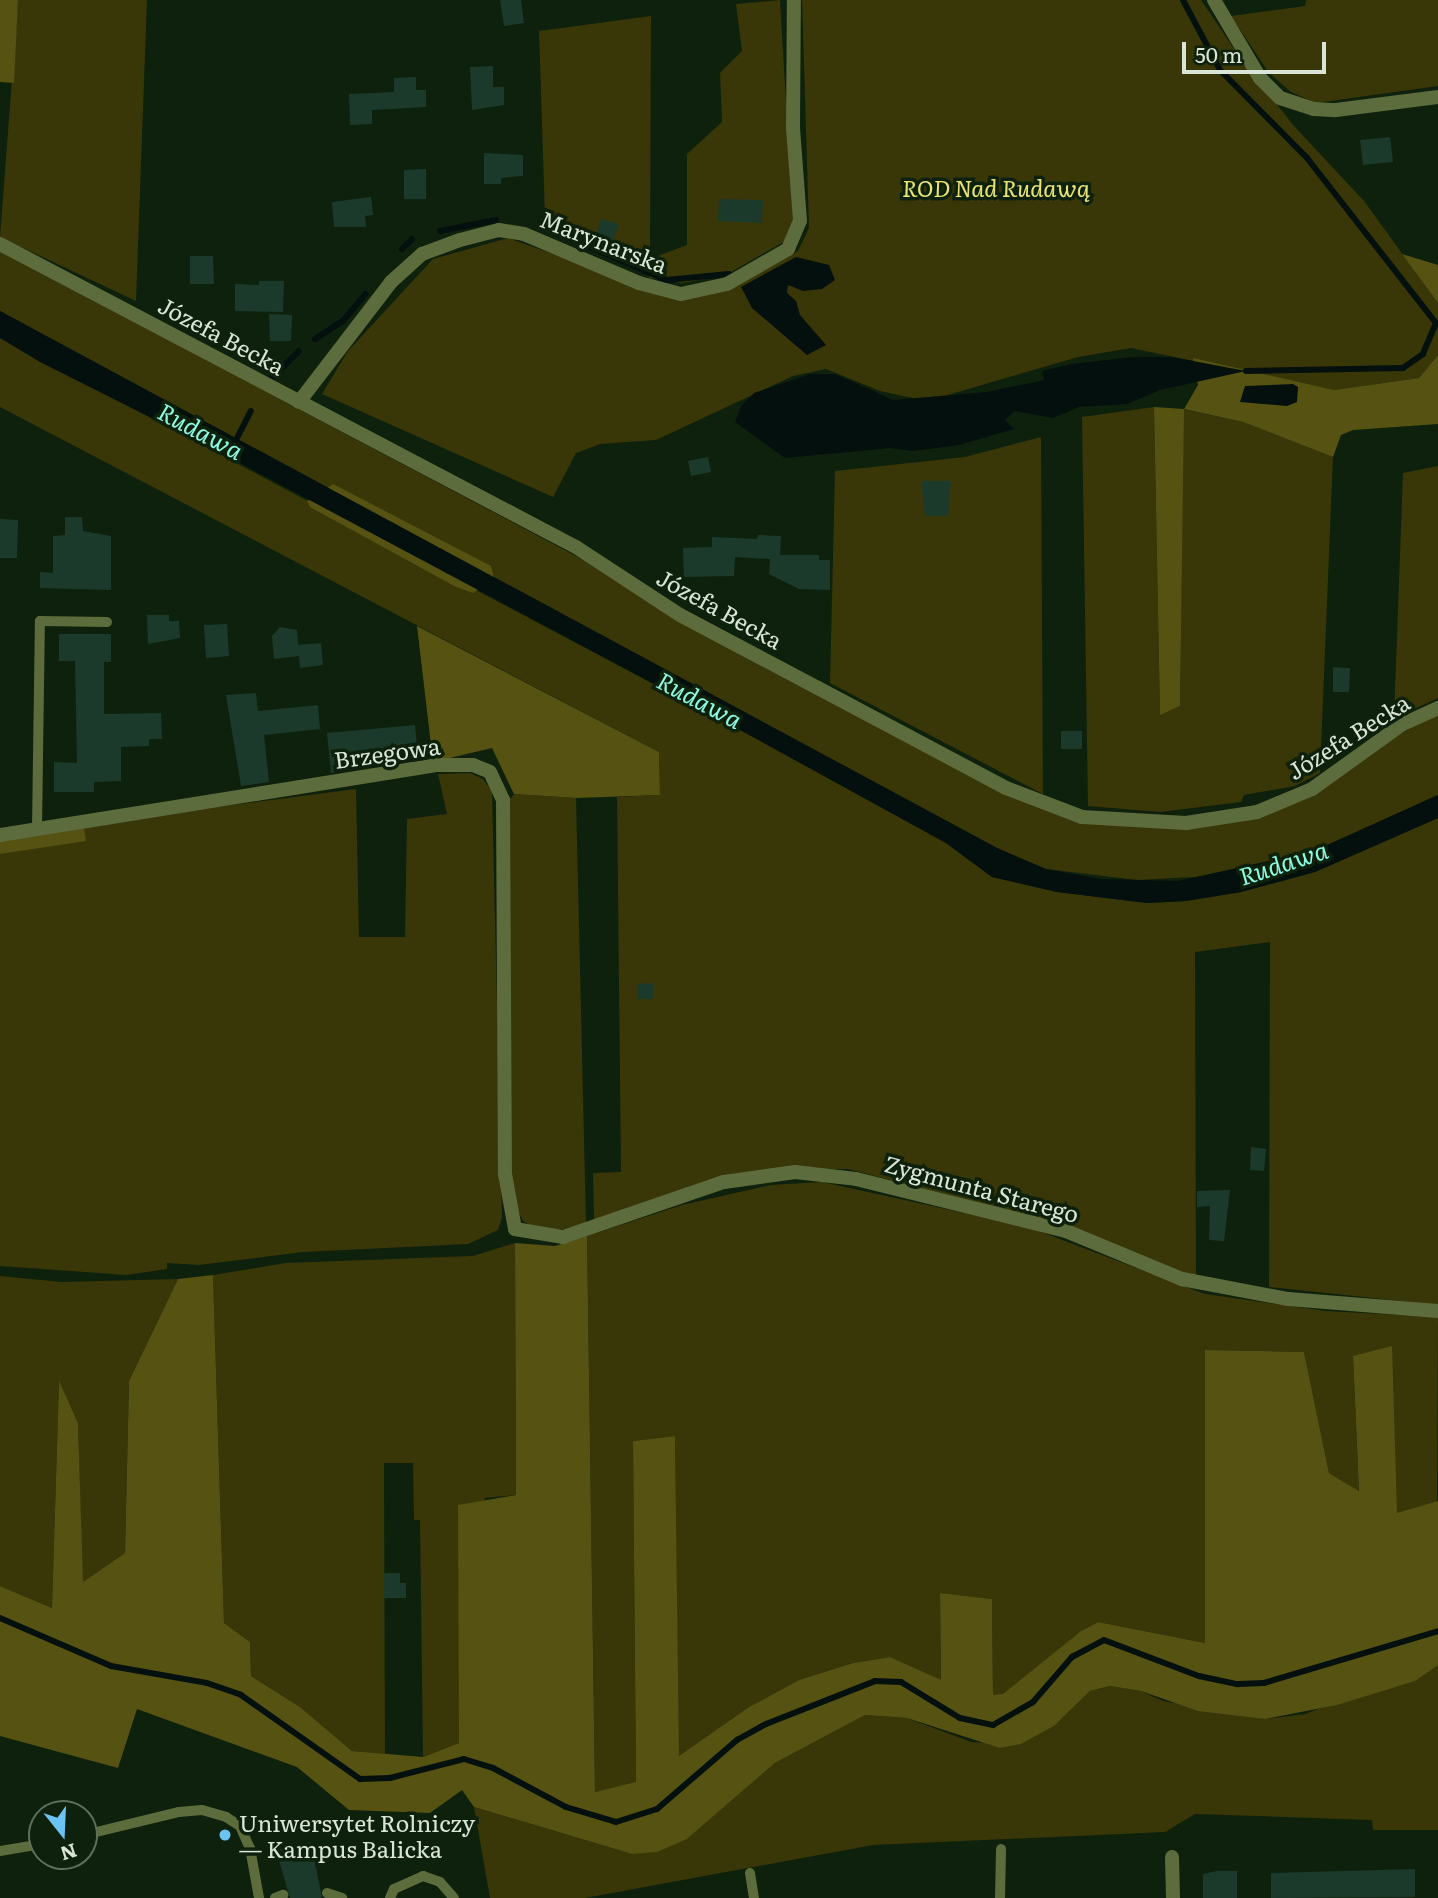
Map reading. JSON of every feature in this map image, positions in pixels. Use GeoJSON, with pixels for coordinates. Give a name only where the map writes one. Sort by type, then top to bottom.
{"type":"FeatureCollection","features":[{"type":"Feature","properties":{"kind":"street","name":"Marynarska"},"geometry":{"type":"LineString","coordinates":[[299,402],[391,282],[422,254],[460,240],[499,230],[524,234],[639,283],[681,294],[727,284],[788,248],[800,221],[793,128],[794,0]]}},
{"type":"Feature","properties":{"kind":"street"},"geometry":{"type":"LineString","coordinates":[[1213,0],[1260,78],[1280,98],[1314,109],[1336,110],[1438,97]]}},
{"type":"Feature","properties":{"kind":"street","name":"Józefa Becka"},"geometry":{"type":"LineString","coordinates":[[0,244],[576,547],[680,615],[783,670],[1006,788],[1082,817],[1176,824],[1257,812],[1312,789],[1401,725],[1438,708]]}},
{"type":"Feature","properties":{"kind":"street","name":"Brzegowa"},"geometry":{"type":"LineString","coordinates":[[0,835],[439,765],[473,765],[490,772],[503,800],[505,1174],[515,1229]]}},
{"type":"Feature","properties":{"kind":"street","name":"Zygmunta Starego"},"geometry":{"type":"LineString","coordinates":[[515,1229],[563,1237],[724,1182],[795,1172],[856,1179],[1066,1231],[1182,1279],[1288,1299],[1438,1311]]}},
{"type":"Feature","properties":{"kind":"street"},"geometry":{"type":"LineString","coordinates":[[1172,1857],[1173,1898]]}},
{"type":"Feature","properties":{"kind":"lane"},"geometry":{"type":"LineString","coordinates":[[37,829],[40,621],[107,622]]}},
{"type":"Feature","properties":{"kind":"lane"},"geometry":{"type":"LineString","coordinates":[[98,1832],[179,1812],[202,1810],[226,1817],[240,1826],[250,1848],[258,1898]]}},
{"type":"Feature","properties":{"kind":"lane"},"geometry":{"type":"LineString","coordinates":[[0,1851],[28,1846]]}},
{"type":"Feature","properties":{"kind":"lane"},"geometry":{"type":"LineString","coordinates":[[1000,1849],[1000,1898]]}},
{"type":"Feature","properties":{"kind":"lane"},"geometry":{"type":"LineString","coordinates":[[750,1873],[754,1898]]}},
{"type":"Feature","properties":{"kind":"lane"},"geometry":{"type":"LineString","coordinates":[[390,1898],[405,1882],[424,1876],[440,1882],[454,1898]]}},
{"type":"Feature","properties":{"kind":"lane"},"geometry":{"type":"LineString","coordinates":[[327,1893],[342,1898]]}},
{"type":"Feature","properties":{"kind":"green space"},"geometry":{"type":"Polygon","coordinates":[[[18,0],[147,0],[136,301],[0,237],[18,0]]]}},
{"type":"Feature","properties":{"kind":"green space"},"geometry":{"type":"Polygon","coordinates":[[[780,0],[793,221],[787,240],[724,276],[681,283],[649,278],[649,265],[545,218],[539,31],[651,16],[650,259],[687,245],[687,154],[722,122],[720,73],[742,51],[736,4],[780,0]]]}},
{"type":"Feature","properties":{"kind":"green space","name":"ROD Nad Rudawą"},"geometry":{"type":"Polygon","coordinates":[[[802,0],[1201,0],[1241,59],[1294,126],[1364,201],[1438,303],[1438,355],[1419,378],[1334,390],[1131,348],[1078,357],[927,401],[880,391],[826,369],[793,376],[656,440],[600,444],[576,453],[553,497],[322,394],[348,351],[433,259],[508,238],[683,300],[743,282],[798,251],[809,228],[802,0]]]}},
{"type":"Feature","properties":{"kind":"green space"},"geometry":{"type":"Polygon","coordinates":[[[1306,0],[1438,0],[1438,86],[1316,103],[1291,92],[1269,73],[1231,16],[1305,6],[1306,0]]]}},
{"type":"Feature","properties":{"kind":"green space"},"geometry":{"type":"Polygon","coordinates":[[[0,251],[1071,818],[1251,817],[1438,713],[1438,795],[1314,851],[1215,876],[1137,880],[1046,869],[997,848],[0,311],[0,251]]]}},
{"type":"Feature","properties":{"kind":"green space"},"geometry":{"type":"Polygon","coordinates":[[[0,338],[742,731],[946,843],[992,877],[1057,892],[1147,903],[1186,901],[1241,892],[1315,872],[1438,818],[1438,1305],[1269,1287],[1270,942],[1195,952],[1196,1278],[1072,1227],[848,1169],[786,1170],[594,1220],[593,1173],[621,1172],[617,797],[660,795],[659,752],[0,407],[0,338]]]}},
{"type":"Feature","properties":{"kind":"green space"},"geometry":{"type":"Polygon","coordinates":[[[1154,407],[1160,714],[1180,706],[1183,409],[1243,422],[1333,457],[1320,773],[1295,786],[1244,795],[1241,802],[1160,812],[1088,806],[1082,417],[1154,407]]]}},
{"type":"Feature","properties":{"kind":"green space"},"geometry":{"type":"Polygon","coordinates":[[[1041,437],[1043,794],[830,683],[835,471],[965,457],[1041,437]]]}},
{"type":"Feature","properties":{"kind":"green space"},"geometry":{"type":"Polygon","coordinates":[[[1438,466],[1438,698],[1394,718],[1403,473],[1438,466]]]}},
{"type":"Feature","properties":{"kind":"green space"},"geometry":{"type":"Polygon","coordinates":[[[470,773],[483,779],[492,791],[502,1217],[498,1230],[468,1244],[303,1252],[199,1265],[167,1263],[167,1269],[126,1275],[0,1266],[0,835],[356,789],[359,937],[405,937],[407,819],[447,814],[438,774],[470,773]]]}},
{"type":"Feature","properties":{"kind":"green space"},"geometry":{"type":"Polygon","coordinates":[[[514,794],[576,798],[586,1223],[564,1229],[539,1230],[523,1221],[516,1207],[511,1170],[506,824],[507,803],[514,794]]]}},
{"type":"Feature","properties":{"kind":"green space"},"geometry":{"type":"Polygon","coordinates":[[[822,1182],[1028,1227],[1205,1294],[1326,1311],[1438,1317],[1437,1505],[1397,1514],[1353,1357],[1359,1491],[1329,1473],[1304,1352],[1205,1350],[1205,1643],[1098,1622],[1081,1631],[1003,1695],[993,1695],[992,1599],[940,1593],[941,1681],[890,1657],[853,1663],[799,1680],[749,1707],[678,1757],[675,1436],[633,1441],[636,1783],[595,1792],[587,1236],[682,1205],[771,1185],[822,1182]]]}},
{"type":"Feature","properties":{"kind":"green space"},"geometry":{"type":"Polygon","coordinates":[[[515,1243],[516,1495],[485,1498],[461,1683],[459,1743],[423,1757],[420,1520],[414,1520],[413,1463],[384,1463],[385,1754],[352,1751],[300,1707],[251,1676],[250,1642],[224,1623],[213,1275],[286,1263],[473,1256],[515,1243]]]}},
{"type":"Feature","properties":{"kind":"green space"},"geometry":{"type":"Polygon","coordinates":[[[0,1276],[62,1282],[178,1279],[129,1381],[125,1553],[82,1583],[78,1423],[59,1383],[52,1608],[0,1586],[0,1276]]]}},
{"type":"Feature","properties":{"kind":"green space"},"geometry":{"type":"Polygon","coordinates":[[[1438,1664],[1438,1830],[1373,1830],[1372,1820],[1195,1814],[1165,1832],[873,1845],[585,1898],[490,1898],[474,1807],[632,1854],[687,1839],[775,1763],[865,1715],[907,1718],[971,1742],[1021,1744],[1054,1726],[1090,1691],[1111,1686],[1141,1691],[1163,1701],[1265,1719],[1305,1714],[1438,1664]]]}},
{"type":"Feature","properties":{"kind":"shaded area"},"geometry":{"type":"Polygon","coordinates":[[[0,0],[18,0],[14,83],[0,82],[0,0]]]}},
{"type":"Feature","properties":{"kind":"shaded area"},"geometry":{"type":"Polygon","coordinates":[[[1402,254],[1438,265],[1438,303],[1402,254]]]}},
{"type":"Feature","properties":{"kind":"shaded area"},"geometry":{"type":"Polygon","coordinates":[[[1438,355],[1438,424],[1353,430],[1341,435],[1333,457],[1243,422],[1184,409],[1198,385],[1193,358],[1334,390],[1419,378],[1438,355]]]}},
{"type":"Feature","properties":{"kind":"shaded area"},"geometry":{"type":"Polygon","coordinates":[[[1154,407],[1184,409],[1180,706],[1160,715],[1154,407]]]}},
{"type":"Feature","properties":{"kind":"shaded area"},"geometry":{"type":"Polygon","coordinates":[[[333,484],[491,566],[494,578],[473,593],[456,587],[310,507],[307,501],[333,484]]]}},
{"type":"Feature","properties":{"kind":"shaded area"},"geometry":{"type":"Polygon","coordinates":[[[417,626],[659,752],[660,795],[576,798],[514,794],[492,748],[433,762],[417,626]]]}},
{"type":"Feature","properties":{"kind":"shaded area"},"geometry":{"type":"Polygon","coordinates":[[[84,828],[86,841],[0,854],[0,841],[84,828]]]}},
{"type":"Feature","properties":{"kind":"shaded area"},"geometry":{"type":"Polygon","coordinates":[[[587,1236],[595,1792],[636,1782],[633,1441],[675,1436],[679,1756],[749,1707],[799,1680],[853,1663],[890,1657],[941,1680],[940,1593],[992,1599],[993,1695],[1003,1694],[1081,1631],[1098,1622],[1205,1643],[1205,1350],[1304,1352],[1329,1473],[1359,1491],[1353,1356],[1392,1346],[1397,1513],[1438,1501],[1438,1665],[1415,1681],[1337,1705],[1265,1719],[1198,1711],[1141,1691],[1110,1686],[1090,1691],[1054,1726],[1021,1744],[1000,1748],[907,1718],[865,1715],[775,1763],[687,1839],[657,1852],[632,1854],[474,1807],[462,1790],[430,1813],[349,1810],[297,1767],[137,1709],[118,1768],[0,1736],[0,1586],[52,1608],[59,1381],[78,1423],[83,1582],[125,1553],[129,1381],[178,1279],[213,1275],[224,1623],[250,1642],[251,1676],[300,1707],[352,1751],[423,1757],[459,1743],[458,1505],[516,1495],[515,1243],[555,1246],[587,1236]]]}},
{"type":"Feature","properties":{"kind":"water"},"geometry":{"type":"Polygon","coordinates":[[[796,257],[829,265],[835,280],[822,289],[803,291],[788,285],[787,293],[796,301],[800,315],[826,345],[807,355],[752,308],[741,287],[796,257]]]}},
{"type":"Feature","properties":{"kind":"water","name":"Rudawa"},"geometry":{"type":"Polygon","coordinates":[[[0,311],[997,848],[1046,869],[1101,879],[1178,881],[1314,851],[1438,795],[1438,818],[1315,872],[1241,892],[1186,901],[1147,903],[1057,892],[992,877],[946,843],[742,731],[227,456],[40,362],[0,338],[0,311]]]}},
{"type":"Feature","properties":{"kind":"water"},"geometry":{"type":"Polygon","coordinates":[[[1132,357],[1172,357],[1246,371],[1160,390],[1127,404],[1079,407],[1053,418],[1015,411],[1005,420],[1014,429],[959,445],[913,451],[890,448],[785,458],[735,422],[742,405],[754,393],[810,374],[835,374],[893,400],[987,392],[1044,380],[1042,371],[1072,364],[1132,357]]]}},
{"type":"Feature","properties":{"kind":"water"},"geometry":{"type":"Polygon","coordinates":[[[1293,384],[1298,387],[1297,402],[1287,406],[1240,402],[1245,386],[1293,384]]]}},
{"type":"Feature","properties":{"kind":"building"},"geometry":{"type":"Polygon","coordinates":[[[500,0],[521,0],[524,23],[504,26],[500,0]]]}},
{"type":"Feature","properties":{"kind":"building"},"geometry":{"type":"Polygon","coordinates":[[[493,66],[493,87],[504,87],[504,105],[472,110],[470,67],[493,66]]]}},
{"type":"Feature","properties":{"kind":"building"},"geometry":{"type":"Polygon","coordinates":[[[416,77],[416,90],[426,90],[426,107],[372,110],[372,124],[350,125],[349,94],[394,92],[394,78],[416,77]]]}},
{"type":"Feature","properties":{"kind":"building"},"geometry":{"type":"Polygon","coordinates":[[[1390,137],[1393,162],[1363,165],[1360,140],[1390,137]]]}},
{"type":"Feature","properties":{"kind":"building"},"geometry":{"type":"Polygon","coordinates":[[[484,153],[523,155],[523,176],[501,178],[501,184],[484,184],[484,153]]]}},
{"type":"Feature","properties":{"kind":"building"},"geometry":{"type":"Polygon","coordinates":[[[426,169],[426,199],[404,199],[404,170],[426,169]]]}},
{"type":"Feature","properties":{"kind":"building"},"geometry":{"type":"Polygon","coordinates":[[[371,197],[373,215],[365,216],[366,227],[334,227],[332,202],[371,197]]]}},
{"type":"Feature","properties":{"kind":"building"},"geometry":{"type":"Polygon","coordinates":[[[719,199],[763,200],[762,223],[718,221],[719,199]]]}},
{"type":"Feature","properties":{"kind":"building"},"geometry":{"type":"Polygon","coordinates":[[[601,219],[619,224],[613,241],[596,236],[601,219]]]}},
{"type":"Feature","properties":{"kind":"building"},"geometry":{"type":"Polygon","coordinates":[[[190,256],[213,256],[214,284],[190,284],[190,256]]]}},
{"type":"Feature","properties":{"kind":"building"},"geometry":{"type":"Polygon","coordinates":[[[259,281],[284,281],[283,312],[235,311],[235,284],[259,285],[259,281]]]}},
{"type":"Feature","properties":{"kind":"building"},"geometry":{"type":"Polygon","coordinates":[[[269,314],[292,315],[291,341],[270,341],[269,314]]]}},
{"type":"Feature","properties":{"kind":"building"},"geometry":{"type":"Polygon","coordinates":[[[708,457],[711,472],[691,476],[688,461],[708,457]]]}},
{"type":"Feature","properties":{"kind":"building"},"geometry":{"type":"Polygon","coordinates":[[[921,481],[951,481],[948,516],[925,516],[921,481]]]}},
{"type":"Feature","properties":{"kind":"building"},"geometry":{"type":"Polygon","coordinates":[[[65,517],[82,517],[83,531],[111,536],[111,590],[40,588],[40,572],[53,573],[53,536],[65,535],[65,517]]]}},
{"type":"Feature","properties":{"kind":"building"},"geometry":{"type":"Polygon","coordinates":[[[0,519],[18,520],[17,558],[0,558],[0,519]]]}},
{"type":"Feature","properties":{"kind":"building"},"geometry":{"type":"Polygon","coordinates":[[[758,535],[781,536],[780,555],[819,555],[819,560],[830,560],[830,590],[799,589],[769,574],[770,559],[735,557],[734,576],[684,577],[683,548],[712,547],[712,537],[757,539],[758,535]]]}},
{"type":"Feature","properties":{"kind":"building"},"geometry":{"type":"Polygon","coordinates":[[[147,615],[169,615],[169,621],[179,621],[180,638],[148,644],[147,615]]]}},
{"type":"Feature","properties":{"kind":"building"},"geometry":{"type":"Polygon","coordinates":[[[227,624],[229,656],[206,658],[204,625],[227,624]]]}},
{"type":"Feature","properties":{"kind":"building"},"geometry":{"type":"Polygon","coordinates":[[[280,627],[297,630],[298,645],[321,643],[323,665],[300,668],[299,656],[274,659],[272,636],[280,627]]]}},
{"type":"Feature","properties":{"kind":"building"},"geometry":{"type":"Polygon","coordinates":[[[59,634],[111,634],[111,662],[104,662],[104,714],[161,713],[162,739],[149,739],[149,746],[121,747],[121,781],[94,782],[94,792],[54,792],[54,762],[77,763],[75,661],[59,661],[59,634]]]}},
{"type":"Feature","properties":{"kind":"building"},"geometry":{"type":"Polygon","coordinates":[[[1333,667],[1350,668],[1349,692],[1333,692],[1333,667]]]}},
{"type":"Feature","properties":{"kind":"building"},"geometry":{"type":"Polygon","coordinates":[[[256,693],[258,711],[318,705],[320,729],[264,735],[269,782],[241,786],[226,695],[256,693]]]}},
{"type":"Feature","properties":{"kind":"building"},"geometry":{"type":"Polygon","coordinates":[[[415,725],[417,746],[399,748],[391,757],[358,760],[359,768],[331,773],[327,733],[415,725]]]}},
{"type":"Feature","properties":{"kind":"building"},"geometry":{"type":"Polygon","coordinates":[[[1061,731],[1082,731],[1082,749],[1061,749],[1061,731]]]}},
{"type":"Feature","properties":{"kind":"building"},"geometry":{"type":"Polygon","coordinates":[[[653,983],[653,999],[637,999],[637,984],[653,983]]]}},
{"type":"Feature","properties":{"kind":"building"},"geometry":{"type":"Polygon","coordinates":[[[1251,1147],[1266,1149],[1264,1171],[1250,1170],[1251,1147]]]}},
{"type":"Feature","properties":{"kind":"building"},"geometry":{"type":"Polygon","coordinates":[[[1230,1190],[1224,1241],[1209,1240],[1210,1206],[1197,1207],[1197,1191],[1230,1190]]]}},
{"type":"Feature","properties":{"kind":"building"},"geometry":{"type":"Polygon","coordinates":[[[384,1573],[400,1573],[400,1583],[406,1583],[406,1598],[384,1598],[384,1573]]]}},
{"type":"Feature","properties":{"kind":"building"},"geometry":{"type":"Polygon","coordinates":[[[311,1842],[322,1898],[290,1898],[276,1850],[311,1842]]]}},
{"type":"Feature","properties":{"kind":"building"},"geometry":{"type":"Polygon","coordinates":[[[1415,1869],[1415,1897],[1271,1898],[1271,1873],[1415,1869]]]}},
{"type":"Feature","properties":{"kind":"building"},"geometry":{"type":"Polygon","coordinates":[[[1237,1871],[1237,1898],[1203,1898],[1203,1874],[1237,1871]]]}},
{"type":"Feature","properties":{"kind":"waterway"},"geometry":{"type":"LineString","coordinates":[[1183,0],[1220,70],[1307,158],[1436,323],[1423,354],[1403,368],[1246,371]]}},
{"type":"Feature","properties":{"kind":"waterway"},"geometry":{"type":"LineString","coordinates":[[440,231],[496,220]]}},
{"type":"Feature","properties":{"kind":"waterway"},"geometry":{"type":"LineString","coordinates":[[542,225],[573,240]]}},
{"type":"Feature","properties":{"kind":"waterway"},"geometry":{"type":"LineString","coordinates":[[402,249],[412,239]]}},
{"type":"Feature","properties":{"kind":"waterway"},"geometry":{"type":"LineString","coordinates":[[590,247],[666,280],[729,274]]}},
{"type":"Feature","properties":{"kind":"waterway"},"geometry":{"type":"LineString","coordinates":[[315,339],[343,321],[366,294]]}},
{"type":"Feature","properties":{"kind":"waterway"},"geometry":{"type":"LineString","coordinates":[[269,381],[299,351]]}},
{"type":"Feature","properties":{"kind":"waterway","name":"Rudawa"},"geometry":{"type":"LineString","coordinates":[[234,444],[251,411]]}},
{"type":"Feature","properties":{"kind":"waterway"},"geometry":{"type":"LineString","coordinates":[[0,1618],[111,1666],[207,1683],[241,1695],[360,1779],[390,1778],[464,1759],[493,1768],[566,1807],[616,1822],[657,1809],[737,1740],[766,1724],[875,1681],[901,1682],[960,1718],[993,1725],[1033,1702],[1072,1657],[1104,1640],[1199,1676],[1238,1684],[1264,1683],[1438,1631]]}},
{"type":"Feature","properties":{"kind":"place","name":"Uniwersytet Rolniczy — Kampus Balicka"},"geometry":{"type":"Point","coordinates":[225,1835]}}]}
